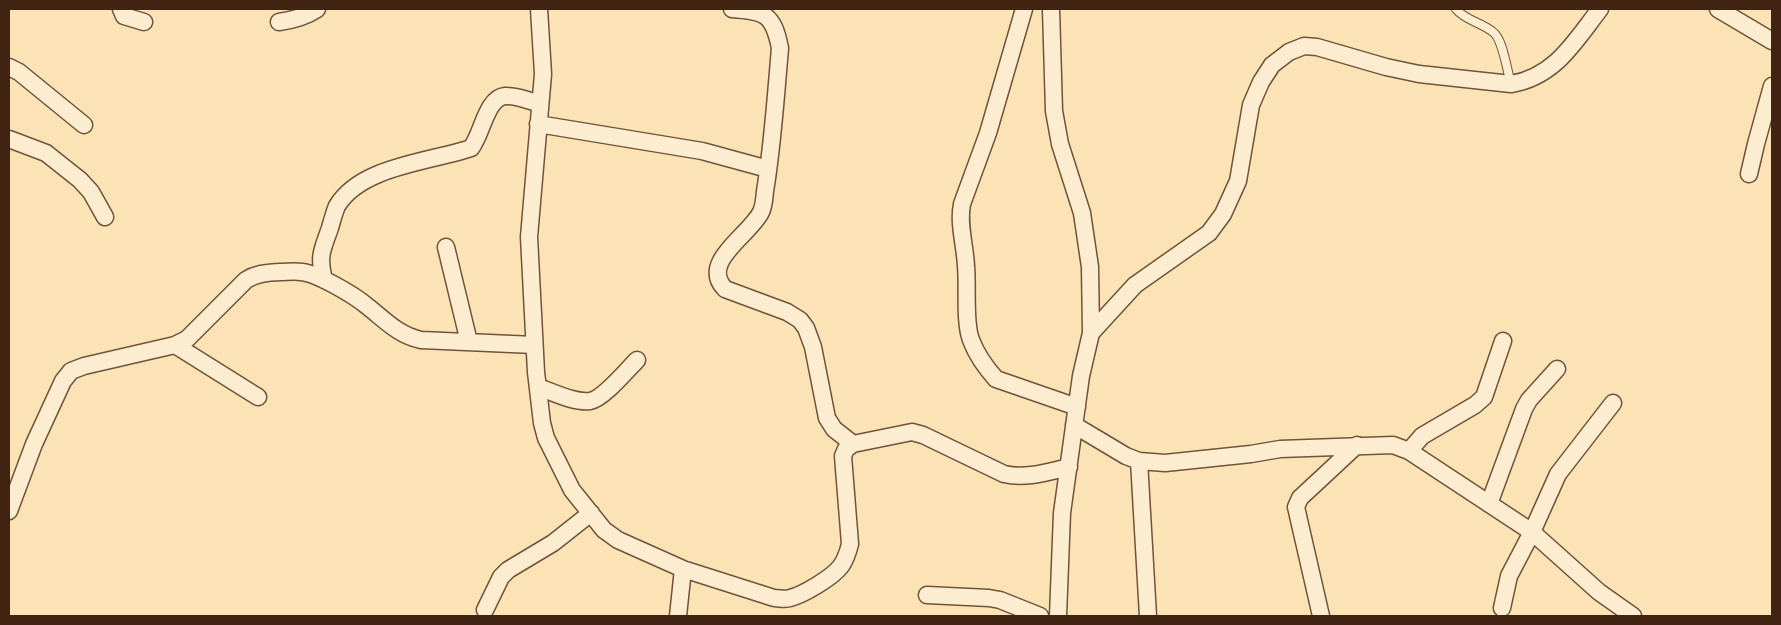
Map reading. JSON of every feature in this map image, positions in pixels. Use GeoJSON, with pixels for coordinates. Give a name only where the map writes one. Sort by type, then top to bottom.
{"type":"FeatureCollection","features":[{"type":"Feature","properties":{"kind":"street"},"geometry":{"type":"LineString","coordinates":[[121,9],[124,16],[144,22]]}},
{"type":"Feature","properties":{"kind":"street"},"geometry":{"type":"LineString","coordinates":[[280,22],[298,19],[317,9]]}},
{"type":"Feature","properties":{"kind":"street"},"geometry":{"type":"LineString","coordinates":[[539,9],[543,74],[530,222],[534,345],[542,423],[546,438],[572,490],[604,530],[618,540],[683,568],[774,598],[788,599],[798,596],[832,574],[839,568],[847,556],[850,544],[843,456],[846,449],[853,444],[912,432],[923,435],[1011,476],[1030,476],[1069,467]]}},
{"type":"Feature","properties":{"kind":"street"},"geometry":{"type":"LineString","coordinates":[[732,9],[762,12],[768,18],[777,34],[780,48],[763,209],[757,220],[722,258],[717,271],[719,282],[726,290],[786,312],[800,320],[806,328],[813,347],[827,418],[834,429],[853,444]]}},
{"type":"Feature","properties":{"kind":"street"},"geometry":{"type":"LineString","coordinates":[[1024,9],[988,133],[962,204],[960,215],[966,266],[968,325],[970,339],[988,370],[996,379],[1077,407]]}},
{"type":"Feature","properties":{"kind":"street"},"geometry":{"type":"LineString","coordinates":[[1051,9],[1054,111],[1060,144],[1082,213],[1088,247],[1091,333],[1081,376],[1062,513],[1058,616]]}},
{"type":"Feature","properties":{"kind":"street"},"geometry":{"type":"LineString","coordinates":[[1091,333],[1135,285],[1209,233],[1223,214],[1238,181],[1251,105],[1261,82],[1272,65],[1289,52],[1304,46],[1317,47],[1386,67],[1419,74],[1511,84],[1524,82],[1538,76],[1559,59],[1575,44],[1600,9]]}},
{"type":"Feature","properties":{"kind":"street"},"geometry":{"type":"LineString","coordinates":[[1718,9],[1772,41]]}},
{"type":"Feature","properties":{"kind":"street"},"geometry":{"type":"LineString","coordinates":[[9,66],[41,89],[84,125]]}},
{"type":"Feature","properties":{"kind":"street"},"geometry":{"type":"LineString","coordinates":[[1749,174],[1772,86]]}},
{"type":"Feature","properties":{"kind":"street"},"geometry":{"type":"LineString","coordinates":[[324,280],[320,259],[337,207],[342,199],[363,181],[380,173],[471,148],[476,141],[490,106],[497,99],[504,96],[514,97],[540,104]]}},
{"type":"Feature","properties":{"kind":"street"},"geometry":{"type":"LineString","coordinates":[[538,124],[702,151],[768,169]]}},
{"type":"Feature","properties":{"kind":"street"},"geometry":{"type":"LineString","coordinates":[[9,139],[38,149],[80,180],[91,192],[106,217]]}},
{"type":"Feature","properties":{"kind":"street"},"geometry":{"type":"LineString","coordinates":[[446,247],[469,342]]}},
{"type":"Feature","properties":{"kind":"street"},"geometry":{"type":"LineString","coordinates":[[9,511],[34,444],[63,381],[71,371],[84,366],[175,345],[187,339],[246,280],[254,275],[294,271],[314,275],[365,304],[402,334],[421,340],[534,345]]}},
{"type":"Feature","properties":{"kind":"street"},"geometry":{"type":"LineString","coordinates":[[1409,451],[1422,436],[1475,405],[1484,397],[1503,341]]}},
{"type":"Feature","properties":{"kind":"street"},"geometry":{"type":"LineString","coordinates":[[175,345],[258,397]]}},
{"type":"Feature","properties":{"kind":"street"},"geometry":{"type":"LineString","coordinates":[[538,387],[581,401],[592,401],[601,396],[637,360]]}},
{"type":"Feature","properties":{"kind":"street"},"geometry":{"type":"LineString","coordinates":[[1489,504],[1524,409],[1529,400],[1557,369]]}},
{"type":"Feature","properties":{"kind":"street"},"geometry":{"type":"LineString","coordinates":[[1502,608],[1509,576],[1532,532],[1558,474],[1613,403]]}},
{"type":"Feature","properties":{"kind":"street"},"geometry":{"type":"LineString","coordinates":[[1074,425],[1114,450],[1139,460],[1165,463],[1280,449],[1393,445],[1409,451],[1532,532],[1599,592],[1633,616]]}},
{"type":"Feature","properties":{"kind":"street"},"geometry":{"type":"LineString","coordinates":[[1321,616],[1296,507],[1300,498],[1357,445]]}},
{"type":"Feature","properties":{"kind":"street"},"geometry":{"type":"LineString","coordinates":[[1139,460],[1148,616]]}},
{"type":"Feature","properties":{"kind":"street"},"geometry":{"type":"LineString","coordinates":[[486,610],[501,577],[508,570],[552,543],[591,513]]}},
{"type":"Feature","properties":{"kind":"street"},"geometry":{"type":"LineString","coordinates":[[678,616],[683,568]]}},
{"type":"Feature","properties":{"kind":"street"},"geometry":{"type":"LineString","coordinates":[[927,595],[1000,600],[1040,616]]}},
{"type":"Feature","properties":{"kind":"lane"},"geometry":{"type":"LineString","coordinates":[[1456,9],[1465,18],[1494,32],[1500,42],[1511,84]]}}]}
